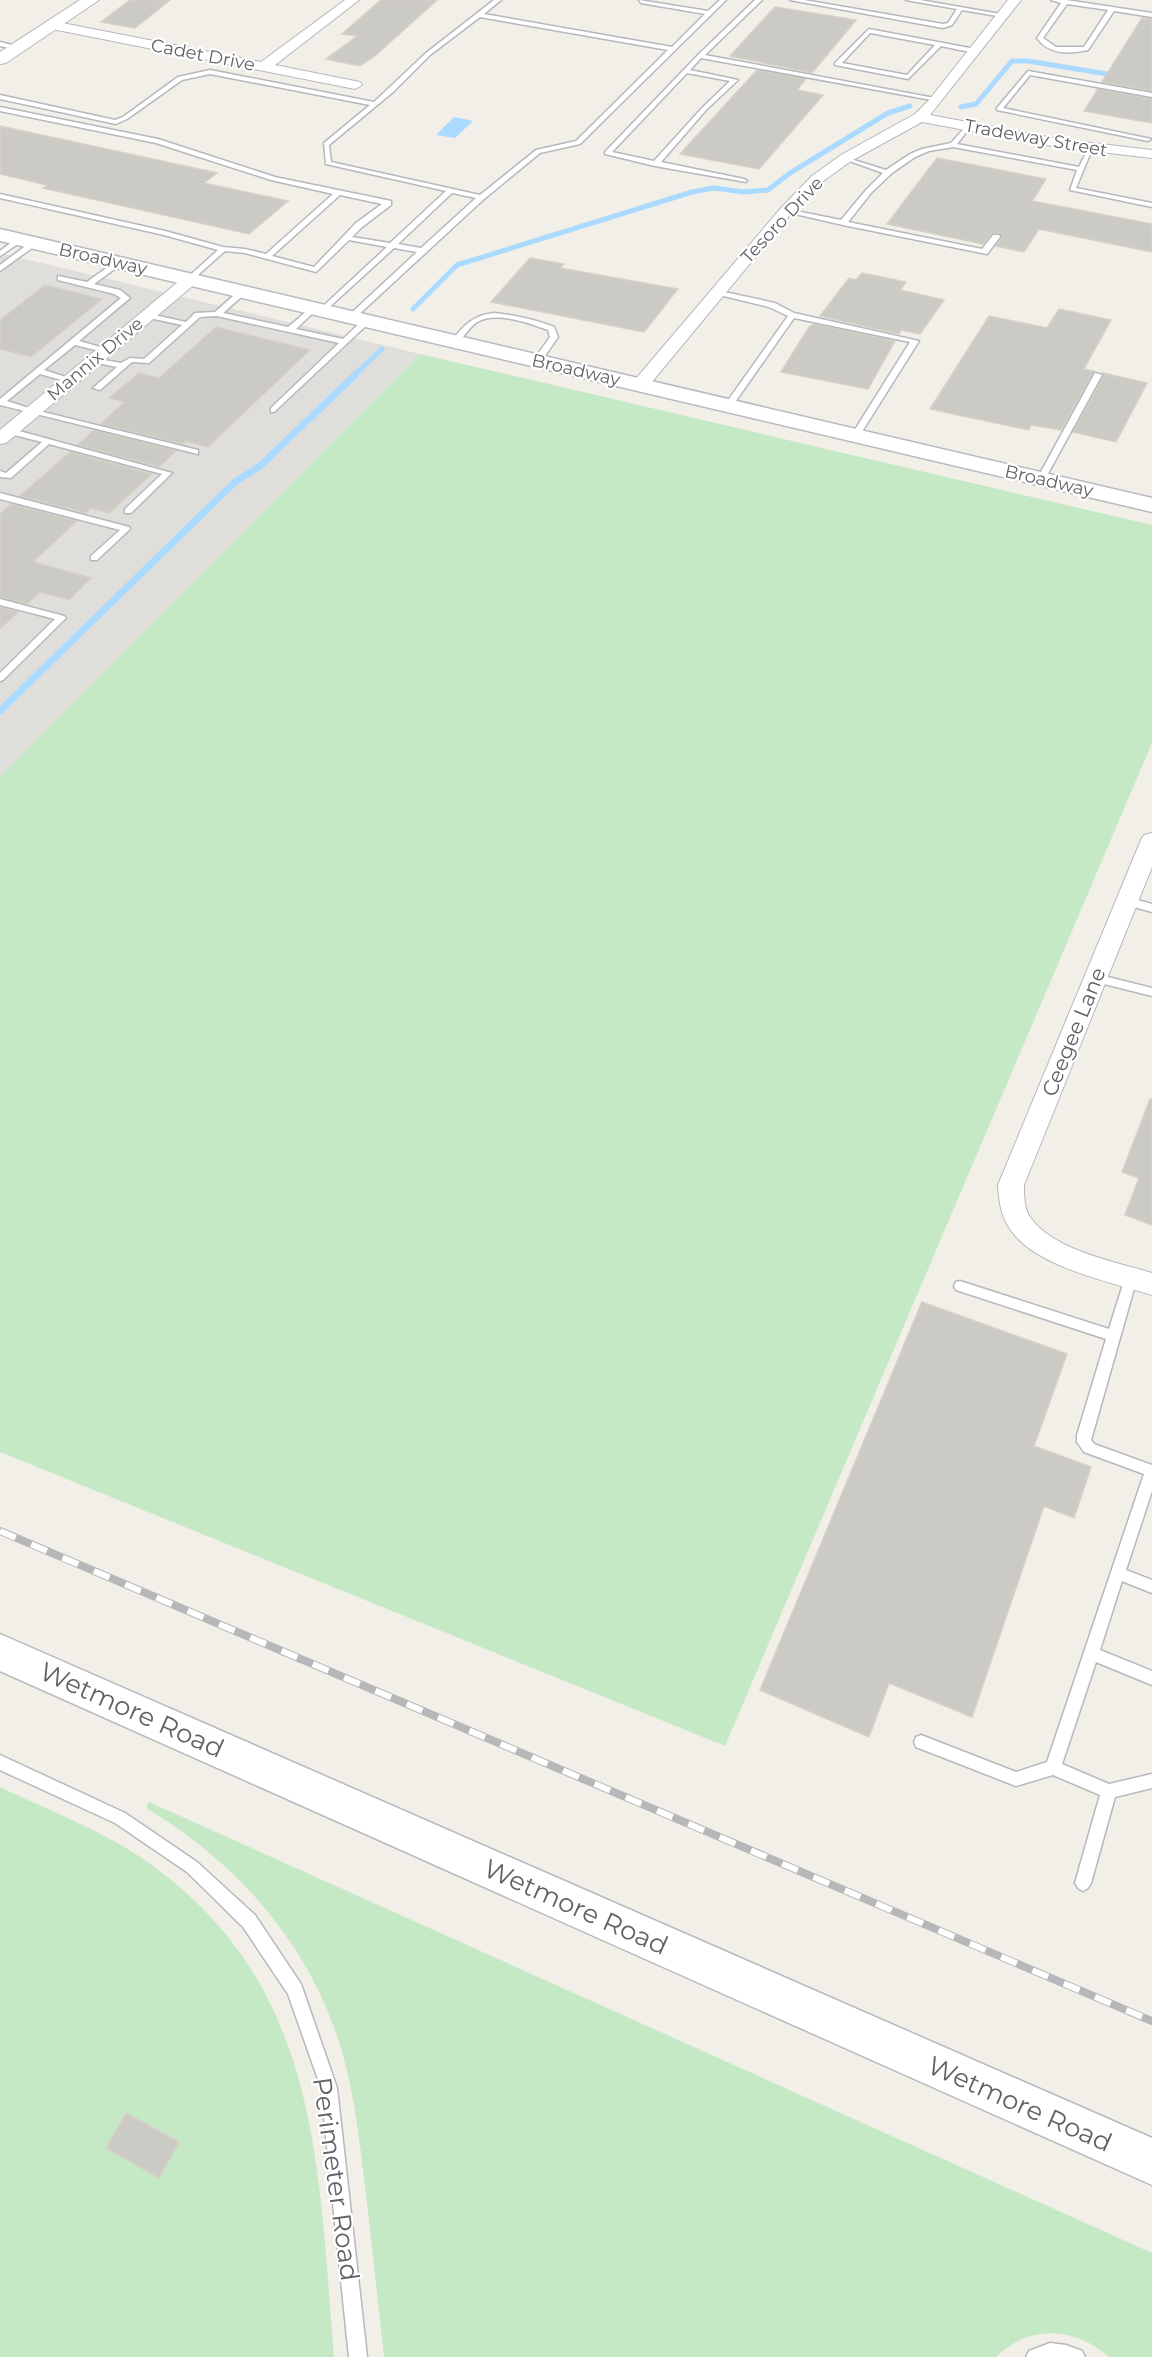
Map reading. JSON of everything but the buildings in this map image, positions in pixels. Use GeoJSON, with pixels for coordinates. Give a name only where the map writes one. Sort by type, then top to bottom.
{"type":"FeatureCollection","features":[{"type":"Feature","properties":{"kind":"main road","name":"Broadway"},"geometry":{"type":"LineString","coordinates":[[18,239],[1152,505]]}},
{"type":"Feature","properties":{"kind":"main road","name":"Wetmore Road"},"geometry":{"type":"LineString","coordinates":[[0,1652],[1152,2162]]}},
{"type":"Feature","properties":{"kind":"street"},"geometry":{"type":"LineString","coordinates":[[0,59],[91,0]]}},
{"type":"Feature","properties":{"kind":"street"},"geometry":{"type":"LineString","coordinates":[[264,67],[353,0]]}},
{"type":"Feature","properties":{"kind":"street","name":"Tesoro Drive"},"geometry":{"type":"LineString","coordinates":[[640,385],[786,211],[817,179],[846,158],[920,117],[937,99],[1015,0]]}},
{"type":"Feature","properties":{"kind":"street","name":"Cadet Drive"},"geometry":{"type":"LineString","coordinates":[[52,25],[354,86]]}},
{"type":"Feature","properties":{"kind":"street","name":"Tradeway Street"},"geometry":{"type":"LineString","coordinates":[[920,117],[1091,148],[1149,154]]}},
{"type":"Feature","properties":{"kind":"street","name":"Mannix Drive"},"geometry":{"type":"LineString","coordinates":[[4,435],[190,280]]}},
{"type":"Feature","properties":{"kind":"street","name":"Ceegee Lane"},"geometry":{"type":"LineString","coordinates":[[1142,1281],[1057,1252],[1036,1241],[1020,1225],[1012,1206],[1011,1185],[1152,840]]}},
{"type":"Feature","properties":{"kind":"lane"},"geometry":{"type":"LineString","coordinates":[[481,196],[328,163],[326,144],[375,104],[428,54],[498,0]]}},
{"type":"Feature","properties":{"kind":"lane"},"geometry":{"type":"LineString","coordinates":[[274,410],[345,342],[359,319],[423,251],[481,196],[538,151],[578,143],[723,0]]}},
{"type":"Feature","properties":{"kind":"lane"},"geometry":{"type":"LineString","coordinates":[[744,181],[607,153],[700,56],[759,0]]}},
{"type":"Feature","properties":{"kind":"lane"},"geometry":{"type":"LineString","coordinates":[[793,0],[943,26],[950,24],[964,0]]}},
{"type":"Feature","properties":{"kind":"lane"},"geometry":{"type":"LineString","coordinates":[[909,0],[1003,15]]}},
{"type":"Feature","properties":{"kind":"lane"},"geometry":{"type":"LineString","coordinates":[[1054,0],[1152,15]]}},
{"type":"Feature","properties":{"kind":"lane"},"geometry":{"type":"LineString","coordinates":[[641,1],[710,14]]}},
{"type":"Feature","properties":{"kind":"lane"},"geometry":{"type":"LineString","coordinates":[[1065,2],[1040,39],[1044,45],[1058,51],[1086,49],[1112,9]]}},
{"type":"Feature","properties":{"kind":"lane"},"geometry":{"type":"LineString","coordinates":[[481,15],[672,49]]}},
{"type":"Feature","properties":{"kind":"lane"},"geometry":{"type":"LineString","coordinates":[[940,44],[908,77],[837,64],[869,31],[940,44],[975,51]]}},
{"type":"Feature","properties":{"kind":"lane"},"geometry":{"type":"LineString","coordinates":[[0,44],[18,48]]}},
{"type":"Feature","properties":{"kind":"lane"},"geometry":{"type":"LineString","coordinates":[[700,56],[937,99]]}},
{"type":"Feature","properties":{"kind":"lane"},"geometry":{"type":"LineString","coordinates":[[655,164],[704,109],[735,80],[687,71]]}},
{"type":"Feature","properties":{"kind":"lane"},"geometry":{"type":"LineString","coordinates":[[0,97],[116,122],[180,78],[210,72],[375,104]]}},
{"type":"Feature","properties":{"kind":"lane"},"geometry":{"type":"LineString","coordinates":[[1149,154],[1150,139],[999,109],[1028,73],[1152,95]]}},
{"type":"Feature","properties":{"kind":"lane"},"geometry":{"type":"LineString","coordinates":[[0,109],[158,141],[273,179],[388,203],[359,225],[316,270],[267,256],[223,249],[165,233],[0,196]]}},
{"type":"Feature","properties":{"kind":"lane"},"geometry":{"type":"LineString","coordinates":[[953,146],[968,126]]}},
{"type":"Feature","properties":{"kind":"lane"},"geometry":{"type":"LineString","coordinates":[[843,223],[861,197],[888,173],[923,150],[953,146],[1081,169]]}},
{"type":"Feature","properties":{"kind":"lane"},"geometry":{"type":"LineString","coordinates":[[1091,148],[1072,189],[1152,205]]}},
{"type":"Feature","properties":{"kind":"lane"},"geometry":{"type":"LineString","coordinates":[[846,158],[888,173]]}},
{"type":"Feature","properties":{"kind":"lane"},"geometry":{"type":"LineString","coordinates":[[290,330],[318,310],[392,246],[451,190]]}},
{"type":"Feature","properties":{"kind":"lane"},"geometry":{"type":"LineString","coordinates":[[267,256],[338,193]]}},
{"type":"Feature","properties":{"kind":"lane"},"geometry":{"type":"LineString","coordinates":[[786,211],[984,252],[996,237]]}},
{"type":"Feature","properties":{"kind":"lane"},"geometry":{"type":"LineString","coordinates":[[347,238],[423,251]]}},
{"type":"Feature","properties":{"kind":"lane"},"geometry":{"type":"LineString","coordinates":[[0,254],[18,239]]}},
{"type":"Feature","properties":{"kind":"lane"},"geometry":{"type":"LineString","coordinates":[[0,269],[18,239]]}},
{"type":"Feature","properties":{"kind":"lane"},"geometry":{"type":"LineString","coordinates":[[190,280],[223,249]]}},
{"type":"Feature","properties":{"kind":"lane"},"geometry":{"type":"LineString","coordinates":[[88,285],[119,263]]}},
{"type":"Feature","properties":{"kind":"lane"},"geometry":{"type":"LineString","coordinates":[[0,403],[126,298],[117,292],[61,278]]}},
{"type":"Feature","properties":{"kind":"lane"},"geometry":{"type":"LineString","coordinates":[[217,314],[243,292]]}},
{"type":"Feature","properties":{"kind":"lane"},"geometry":{"type":"LineString","coordinates":[[718,292],[772,305],[792,315],[915,341],[855,436]]}},
{"type":"Feature","properties":{"kind":"lane"},"geometry":{"type":"LineString","coordinates":[[97,388],[130,360],[146,361],[198,315],[217,314],[345,342]]}},
{"type":"Feature","properties":{"kind":"lane"},"geometry":{"type":"LineString","coordinates":[[148,315],[186,324]]}},
{"type":"Feature","properties":{"kind":"lane"},"geometry":{"type":"LineString","coordinates":[[454,342],[466,327],[480,317],[492,315],[538,323],[551,329],[554,337],[537,361]]}},
{"type":"Feature","properties":{"kind":"lane"},"geometry":{"type":"LineString","coordinates":[[728,406],[792,315]]}},
{"type":"Feature","properties":{"kind":"lane"},"geometry":{"type":"LineString","coordinates":[[74,342],[123,366]]}},
{"type":"Feature","properties":{"kind":"lane"},"geometry":{"type":"LineString","coordinates":[[38,371],[69,381]]}},
{"type":"Feature","properties":{"kind":"lane"},"geometry":{"type":"LineString","coordinates":[[1041,479],[1098,375]]}},
{"type":"Feature","properties":{"kind":"lane"},"geometry":{"type":"LineString","coordinates":[[0,403],[195,452]]}},
{"type":"Feature","properties":{"kind":"lane"},"geometry":{"type":"LineString","coordinates":[[4,435],[47,442],[168,473],[128,511]]}},
{"type":"Feature","properties":{"kind":"lane"},"geometry":{"type":"LineString","coordinates":[[0,474],[8,476],[47,442]]}},
{"type":"Feature","properties":{"kind":"lane"},"geometry":{"type":"LineString","coordinates":[[0,496],[126,529],[94,558]]}},
{"type":"Feature","properties":{"kind":"lane"},"geometry":{"type":"LineString","coordinates":[[0,602],[61,618],[0,678]]}},
{"type":"Feature","properties":{"kind":"lane"},"geometry":{"type":"LineString","coordinates":[[1127,901],[1152,908]]}},
{"type":"Feature","properties":{"kind":"lane"},"geometry":{"type":"LineString","coordinates":[[1096,978],[1152,992]]}},
{"type":"Feature","properties":{"kind":"lane"},"geometry":{"type":"LineString","coordinates":[[1053,1768],[1118,1573],[1148,1499],[1152,1471],[1089,1448],[1084,1442],[1084,1435],[1114,1336],[1142,1281]]}},
{"type":"Feature","properties":{"kind":"lane"},"geometry":{"type":"LineString","coordinates":[[960,1286],[1114,1336]]}},
{"type":"Feature","properties":{"kind":"lane"},"geometry":{"type":"LineString","coordinates":[[1118,1573],[1152,1587]]}},
{"type":"Feature","properties":{"kind":"lane"},"geometry":{"type":"LineString","coordinates":[[1091,1653],[1152,1678]]}},
{"type":"Feature","properties":{"kind":"lane"},"geometry":{"type":"LineString","coordinates":[[921,1742],[1016,1779],[1053,1768],[1109,1791],[1152,1781]]}},
{"type":"Feature","properties":{"kind":"lane","name":"Perimeter Road"},"geometry":{"type":"LineString","coordinates":[[0,1762],[120,1818],[192,1867],[249,1921],[295,1990],[329,2088],[358,2357]]}},
{"type":"Feature","properties":{"kind":"lane"},"geometry":{"type":"LineString","coordinates":[[1083,1883],[1109,1791]]}},
{"type":"Feature","properties":{"kind":"lane"},"geometry":{"type":"LineString","coordinates":[[1035,2357],[1060,2352],[1076,2357]]}},
{"type":"Feature","properties":{"kind":"shaded area"},"geometry":{"type":"Polygon","coordinates":[[[0,253],[420,354],[0,777],[0,253]]]}},
{"type":"Feature","properties":{"kind":"green space"},"geometry":{"type":"Polygon","coordinates":[[[420,354],[1152,525],[1152,743],[725,1746],[0,1452],[0,777],[420,354]]]}},
{"type":"Feature","properties":{"kind":"green space"},"geometry":{"type":"Polygon","coordinates":[[[0,1787],[79,1823],[153,1866],[209,1915],[250,1968],[280,2026],[301,2087],[314,2151],[323,2218],[334,2357],[0,2357],[0,1787]]]}},
{"type":"Feature","properties":{"kind":"green space"},"geometry":{"type":"Polygon","coordinates":[[[149,1802],[1152,2253],[1152,2357],[1109,2357],[1082,2340],[1052,2333],[1023,2339],[1009,2346],[996,2357],[384,2357],[355,2110],[348,2073],[330,2016],[313,1980],[292,1945],[268,1913],[242,1883],[212,1855],[180,1830],[146,1808],[149,1802]]]}},
{"type":"Feature","properties":{"kind":"water"},"geometry":{"type":"Polygon","coordinates":[[[454,117],[473,121],[455,138],[436,135],[454,117]]]}},
{"type":"Feature","properties":{"kind":"waterway"},"geometry":{"type":"LineString","coordinates":[[961,107],[976,104],[1012,61],[1028,61],[1119,76]]}},
{"type":"Feature","properties":{"kind":"waterway"},"geometry":{"type":"LineString","coordinates":[[413,309],[457,265],[692,192],[714,188],[744,192],[768,190],[790,173],[888,113],[910,106]]}},
{"type":"Feature","properties":{"kind":"waterway"},"geometry":{"type":"LineString","coordinates":[[353,376],[382,349]]}},
{"type":"Feature","properties":{"kind":"waterway"},"geometry":{"type":"LineString","coordinates":[[0,711],[235,482],[260,466],[355,375]]}},
{"type":"Feature","properties":{"kind":"railway"},"geometry":{"type":"LineString","coordinates":[[0,1531],[1152,2021]]}}]}
